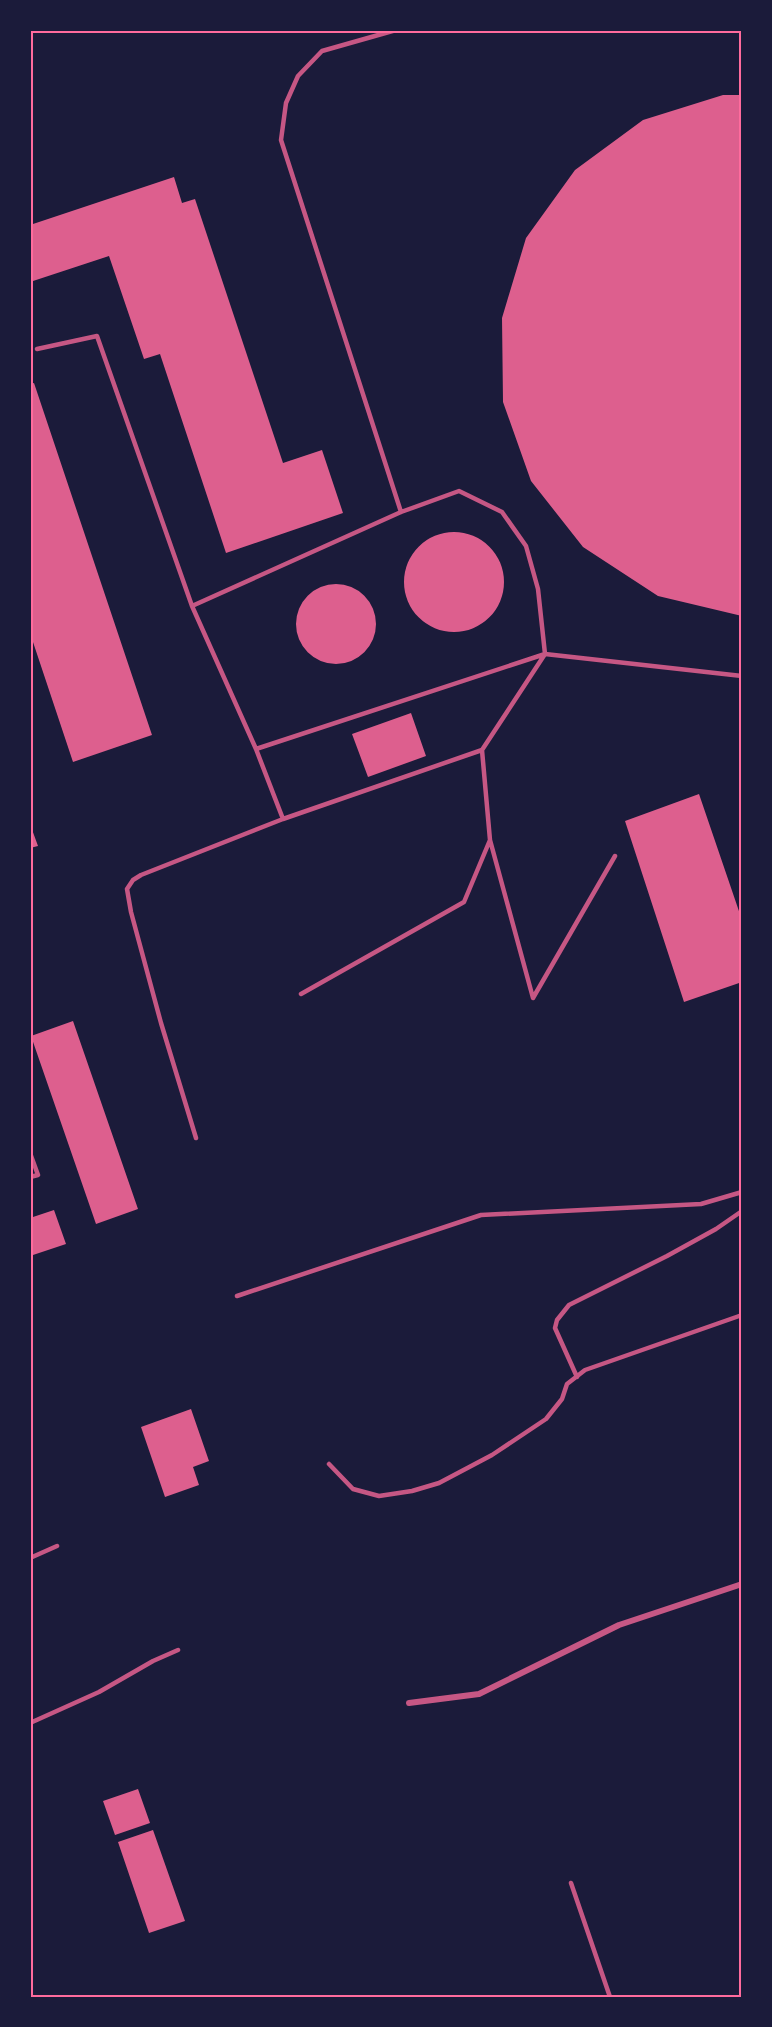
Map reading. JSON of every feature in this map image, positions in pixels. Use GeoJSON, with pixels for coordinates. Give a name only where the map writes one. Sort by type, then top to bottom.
{"type":"FeatureCollection","features":[{"type":"Feature","properties":{"kind":"street"},"geometry":{"type":"LineString","coordinates":[[409,1703],[478,1694],[619,1625],[742,1584]]}},
{"type":"Feature","properties":{"kind":"lane"},"geometry":{"type":"LineString","coordinates":[[396,30],[322,51],[298,76],[286,103],[281,140],[401,512]]}},
{"type":"Feature","properties":{"kind":"lane"},"geometry":{"type":"LineString","coordinates":[[37,349],[97,336],[192,606],[283,819]]}},
{"type":"Feature","properties":{"kind":"lane"},"geometry":{"type":"LineString","coordinates":[[192,606],[401,512],[459,491],[502,512],[526,546],[538,588],[545,654],[482,750],[283,819],[141,874],[133,880],[128,889],[131,912],[161,1023],[196,1138]]}},
{"type":"Feature","properties":{"kind":"lane"},"geometry":{"type":"LineString","coordinates":[[255,749],[545,654],[742,676]]}},
{"type":"Feature","properties":{"kind":"lane"},"geometry":{"type":"LineString","coordinates":[[482,750],[490,840],[533,998],[615,856]]}},
{"type":"Feature","properties":{"kind":"lane"},"geometry":{"type":"LineString","coordinates":[[301,994],[464,902],[490,840]]}},
{"type":"Feature","properties":{"kind":"lane"},"geometry":{"type":"LineString","coordinates":[[30,1154],[38,1175],[30,1178]]}},
{"type":"Feature","properties":{"kind":"lane"},"geometry":{"type":"LineString","coordinates":[[237,1296],[481,1215],[701,1204],[742,1192]]}},
{"type":"Feature","properties":{"kind":"lane"},"geometry":{"type":"LineString","coordinates":[[577,1377],[555,1328],[562,1312],[569,1305],[668,1256],[716,1229],[742,1211]]}},
{"type":"Feature","properties":{"kind":"lane"},"geometry":{"type":"LineString","coordinates":[[330,1464],[353,1490],[379,1496],[439,1484],[492,1455],[546,1419],[562,1399],[567,1384],[585,1370],[742,1315]]}},
{"type":"Feature","properties":{"kind":"lane"},"geometry":{"type":"LineString","coordinates":[[30,1558],[57,1546]]}},
{"type":"Feature","properties":{"kind":"lane"},"geometry":{"type":"LineString","coordinates":[[30,1723],[99,1692],[153,1661],[178,1650]]}},
{"type":"Feature","properties":{"kind":"lane"},"geometry":{"type":"LineString","coordinates":[[571,1883],[610,1997]]}},
{"type":"Feature","properties":{"kind":"building"},"geometry":{"type":"Polygon","coordinates":[[[723,95],[742,95],[742,616],[658,596],[583,547],[531,481],[503,402],[502,318],[526,238],[575,170],[643,120],[723,95]]]}},
{"type":"Feature","properties":{"kind":"building"},"geometry":{"type":"Polygon","coordinates":[[[174,177],[182,203],[195,199],[283,463],[322,450],[343,513],[226,553],[160,354],[144,359],[109,256],[30,282],[30,225],[174,177]]]}},
{"type":"Feature","properties":{"kind":"building"},"geometry":{"type":"Polygon","coordinates":[[[34,383],[152,735],[73,762],[30,633],[30,384],[34,383]]]}},
{"type":"Feature","properties":{"kind":"building"},"geometry":{"type":"Polygon","coordinates":[[[454,532],[473,536],[490,546],[500,563],[504,582],[500,601],[490,618],[473,628],[454,632],[435,628],[418,618],[408,601],[404,582],[408,563],[418,546],[435,536],[454,532]]]}},
{"type":"Feature","properties":{"kind":"building"},"geometry":{"type":"Polygon","coordinates":[[[328,584],[344,584],[365,595],[376,616],[376,632],[365,653],[344,664],[328,664],[314,658],[302,646],[296,632],[296,616],[302,602],[314,590],[328,584]]]}},
{"type":"Feature","properties":{"kind":"building"},"geometry":{"type":"Polygon","coordinates":[[[411,713],[426,756],[368,777],[352,734],[411,713]]]}},
{"type":"Feature","properties":{"kind":"building"},"geometry":{"type":"Polygon","coordinates":[[[699,794],[742,920],[742,982],[684,1002],[625,821],[699,794]]]}},
{"type":"Feature","properties":{"kind":"building"},"geometry":{"type":"Polygon","coordinates":[[[30,824],[38,846],[30,848],[30,824]]]}},
{"type":"Feature","properties":{"kind":"building"},"geometry":{"type":"Polygon","coordinates":[[[73,1021],[138,1209],[96,1224],[31,1036],[73,1021]]]}},
{"type":"Feature","properties":{"kind":"building"},"geometry":{"type":"Polygon","coordinates":[[[54,1210],[66,1244],[30,1256],[30,1218],[54,1210]]]}},
{"type":"Feature","properties":{"kind":"building"},"geometry":{"type":"Polygon","coordinates":[[[191,1409],[209,1461],[193,1467],[199,1485],[165,1497],[141,1427],[191,1409]]]}},
{"type":"Feature","properties":{"kind":"building"},"geometry":{"type":"Polygon","coordinates":[[[138,1789],[150,1823],[115,1835],[103,1801],[138,1789]]]}},
{"type":"Feature","properties":{"kind":"building"},"geometry":{"type":"Polygon","coordinates":[[[153,1830],[185,1921],[149,1933],[118,1842],[153,1830]]]}}]}
